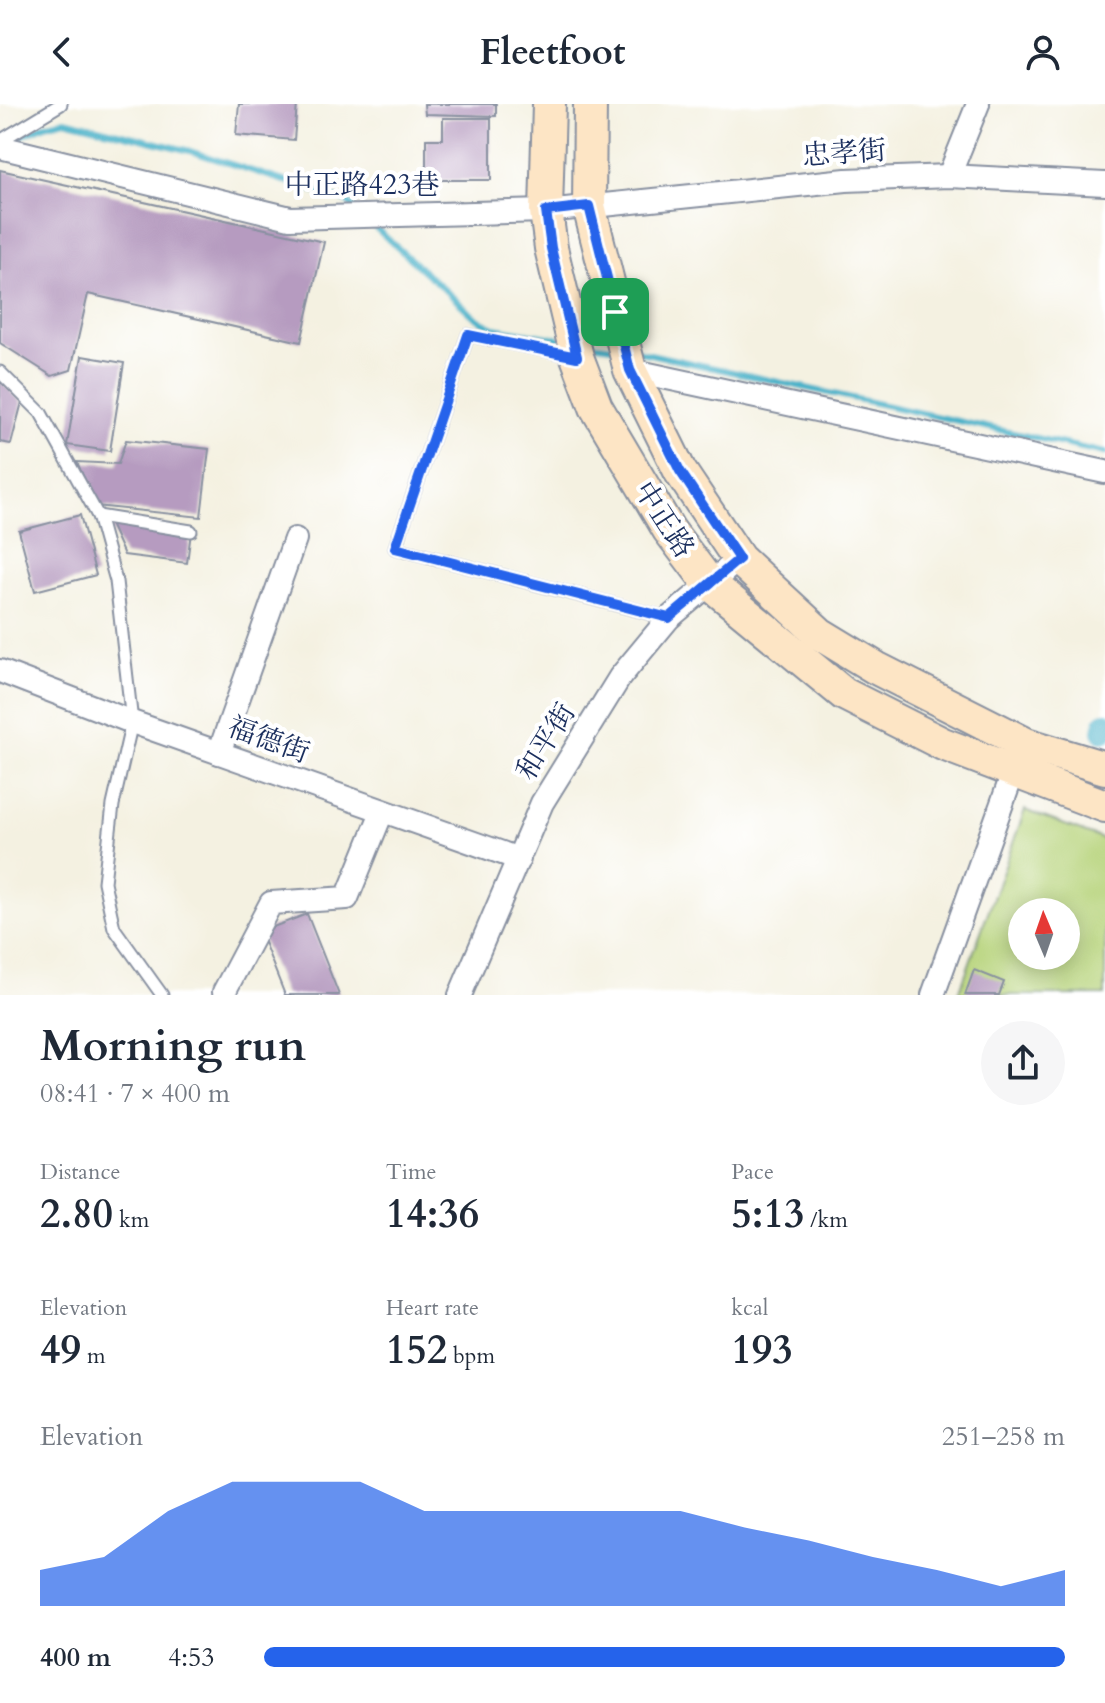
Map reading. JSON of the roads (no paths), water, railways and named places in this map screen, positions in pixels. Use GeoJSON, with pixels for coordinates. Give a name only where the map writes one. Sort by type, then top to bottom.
{"type":"FeatureCollection","features":[{"type":"Feature","properties":{"kind":"street","name":"中正路"},"geometry":{"type":"LineString","coordinates":[[549,104],[546,211],[551,248],[577,357],[596,407],[669,530],[709,583],[844,694],[943,744],[1019,758],[1105,768]]}},
{"type":"Feature","properties":{"kind":"street","name":"中正路"},"geometry":{"type":"LineString","coordinates":[[590,104],[589,206],[630,370],[680,471],[739,559],[820,634],[1019,758],[1105,806]]}},
{"type":"Feature","properties":{"kind":"street"},"geometry":{"type":"LineString","coordinates":[[949,176],[978,104]]}},
{"type":"Feature","properties":{"kind":"street","name":"中正路423巷"},"geometry":{"type":"LineString","coordinates":[[0,144],[290,218],[546,211],[589,206]]}},
{"type":"Feature","properties":{"kind":"street","name":"忠孝街"},"geometry":{"type":"LineString","coordinates":[[589,206],[846,180],[949,176],[1105,184]]}},
{"type":"Feature","properties":{"kind":"street"},"geometry":{"type":"LineString","coordinates":[[630,370],[1105,472]]}},
{"type":"Feature","properties":{"kind":"street"},"geometry":{"type":"LineString","coordinates":[[219,753],[295,539]]}},
{"type":"Feature","properties":{"kind":"street","name":"和平街"},"geometry":{"type":"LineString","coordinates":[[460,995],[542,803],[612,690],[669,618],[739,559]]}},
{"type":"Feature","properties":{"kind":"street","name":"福德街"},"geometry":{"type":"LineString","coordinates":[[0,671],[132,722],[519,859]]}},
{"type":"Feature","properties":{"kind":"street"},"geometry":{"type":"LineString","coordinates":[[933,995],[1019,758]]}},
{"type":"Feature","properties":{"kind":"street"},"geometry":{"type":"LineString","coordinates":[[222,994],[271,903],[347,898],[382,812]]}},
{"type":"Feature","properties":{"kind":"lane"},"geometry":{"type":"LineString","coordinates":[[0,144],[61,104]]}},
{"type":"Feature","properties":{"kind":"lane"},"geometry":{"type":"LineString","coordinates":[[577,357],[468,335],[395,548],[669,618]]}},
{"type":"Feature","properties":{"kind":"lane"},"geometry":{"type":"LineString","coordinates":[[0,372],[41,413],[98,516],[116,581],[132,722],[113,805],[104,882],[114,928],[162,995]]}},
{"type":"Feature","properties":{"kind":"lane"},"geometry":{"type":"LineString","coordinates":[[98,516],[191,531]]}},
{"type":"Feature","properties":{"kind":"waterway"},"geometry":{"type":"LineString","coordinates":[[9,142],[45,125],[65,120],[190,151],[346,201],[355,209]]}},
{"type":"Feature","properties":{"kind":"waterway"},"geometry":{"type":"LineString","coordinates":[[369,222],[476,318],[494,328],[561,339]]}},
{"type":"Feature","properties":{"kind":"waterway"},"geometry":{"type":"LineString","coordinates":[[584,343],[613,347]]}},
{"type":"Feature","properties":{"kind":"waterway"},"geometry":{"type":"LineString","coordinates":[[636,351],[1105,453]]}},
{"type":"Feature","properties":{"kind":"waterway"},"geometry":{"type":"LineString","coordinates":[[1103,731],[1105,723]]}}]}
